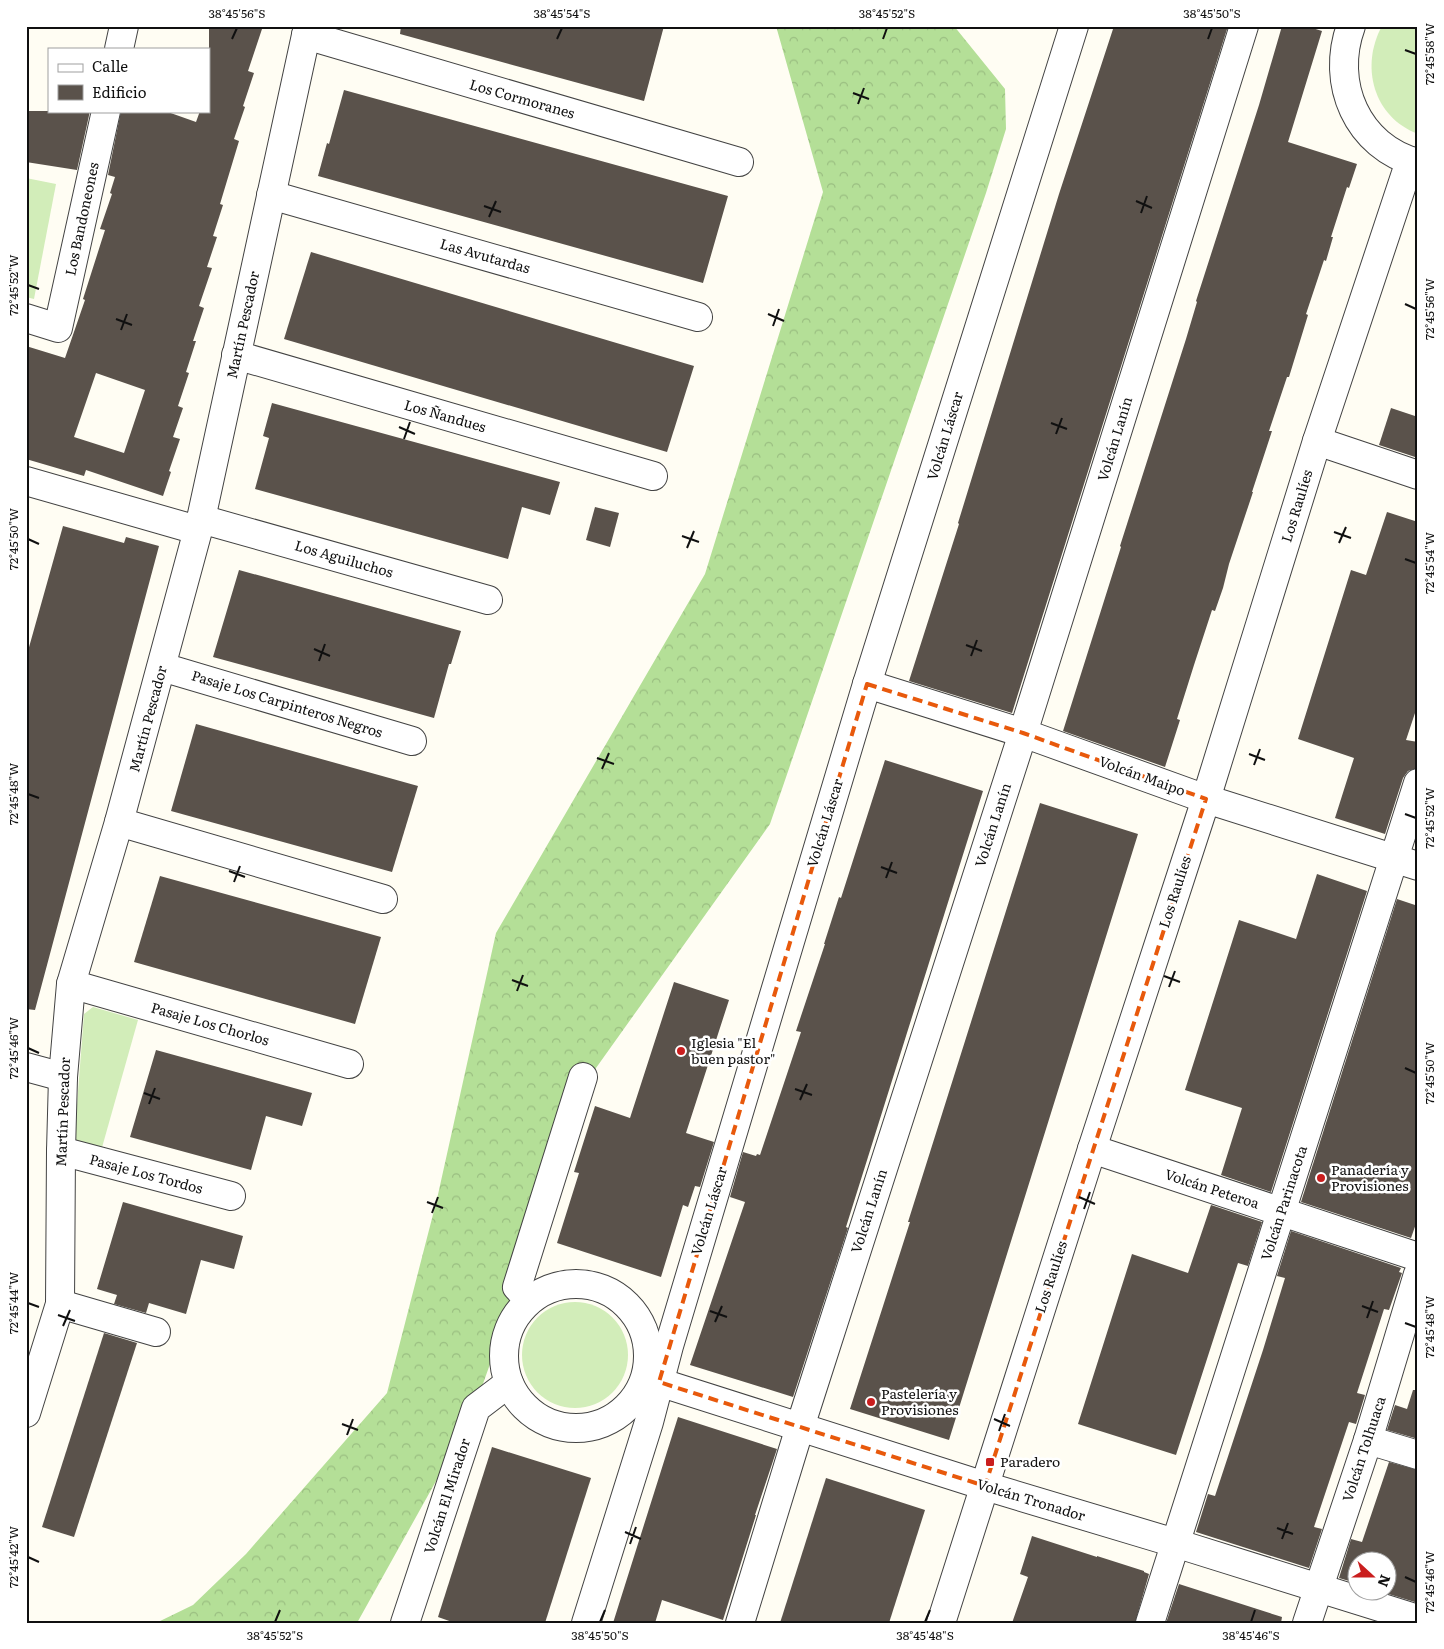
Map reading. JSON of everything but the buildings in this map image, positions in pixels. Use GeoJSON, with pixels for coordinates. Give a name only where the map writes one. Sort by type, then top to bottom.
{"type":"FeatureCollection","features":[{"type":"Feature","properties":{"kind":"street"},"geometry":{"type":"LineString","coordinates":[[119,48],[124,26]]}},
{"type":"Feature","properties":{"kind":"street","name":"Volcán Láscar"},"geometry":{"type":"LineString","coordinates":[[586,1623],[649,1422],[652,1380],[867,684],[1074,26]]}},
{"type":"Feature","properties":{"kind":"street","name":"Volcán Lanín"},"geometry":{"type":"LineString","coordinates":[[740,1623],[800,1427],[1023,733],[1244,26]]}},
{"type":"Feature","properties":{"kind":"street","name":"Los Raulíes"},"geometry":{"type":"LineString","coordinates":[[940,1623],[1206,799],[1317,441],[1414,162],[1384,147],[1362,126],[1354,113],[1345,85],[1343,69],[1343,54],[1351,26]]}},
{"type":"Feature","properties":{"kind":"street","name":"Los Cormoranes"},"geometry":{"type":"LineString","coordinates":[[307,31],[738,162]]}},
{"type":"Feature","properties":{"kind":"street","name":"Martín Pescador"},"geometry":{"type":"LineString","coordinates":[[26,1413],[60,1304],[60,1151],[63,1077],[71,984],[119,822],[199,525],[307,31]]}},
{"type":"Feature","properties":{"kind":"street","name":"Los Bandoneones"},"geometry":{"type":"LineString","coordinates":[[26,318],[58,328],[106,112]]}},
{"type":"Feature","properties":{"kind":"street","name":"Las Avutardas"},"geometry":{"type":"LineString","coordinates":[[271,195],[698,317]]}},
{"type":"Feature","properties":{"kind":"street","name":"Los Ñandues"},"geometry":{"type":"LineString","coordinates":[[236,355],[653,476]]}},
{"type":"Feature","properties":{"kind":"street"},"geometry":{"type":"LineString","coordinates":[[1317,441],[1418,475]]}},
{"type":"Feature","properties":{"kind":"street","name":"Los Aguiluchos"},"geometry":{"type":"LineString","coordinates":[[26,481],[488,600]]}},
{"type":"Feature","properties":{"kind":"street","name":"Pasaje Los Carpinteros Negros"},"geometry":{"type":"LineString","coordinates":[[162,667],[412,741]]}},
{"type":"Feature","properties":{"kind":"street","name":"Volcán Maipo"},"geometry":{"type":"LineString","coordinates":[[867,684],[1023,733],[1206,799],[1406,862]]}},
{"type":"Feature","properties":{"kind":"street","name":"Volcán Parinacota"},"geometry":{"type":"LineString","coordinates":[[1150,1623],[1281,1211],[1406,862],[1418,783]]}},
{"type":"Feature","properties":{"kind":"street"},"geometry":{"type":"LineString","coordinates":[[119,822],[383,898]]}},
{"type":"Feature","properties":{"kind":"street","name":"Pasaje Los Chorlos"},"geometry":{"type":"LineString","coordinates":[[71,984],[349,1064]]}},
{"type":"Feature","properties":{"kind":"street"},"geometry":{"type":"LineString","coordinates":[[26,1067],[63,1077]]}},
{"type":"Feature","properties":{"kind":"street"},"geometry":{"type":"LineString","coordinates":[[529,1300],[517,1287],[584,1077]]}},
{"type":"Feature","properties":{"kind":"street","name":"Volcán Peteroa"},"geometry":{"type":"LineString","coordinates":[[1092,1149],[1418,1256]]}},
{"type":"Feature","properties":{"kind":"street","name":"Pasaje Los Tordos"},"geometry":{"type":"LineString","coordinates":[[60,1151],[231,1196]]}},
{"type":"Feature","properties":{"kind":"street"},"geometry":{"type":"LineString","coordinates":[[572,1283],[595,1285],[617,1295],[634,1311],[645,1332],[652,1380],[620,1414],[600,1424],[579,1429],[556,1426],[536,1417],[520,1402],[509,1383],[504,1366],[506,1338],[517,1314],[529,1300],[549,1288],[572,1283]]}},
{"type":"Feature","properties":{"kind":"street","name":"Volcán Tolhuaca"},"geometry":{"type":"LineString","coordinates":[[1307,1623],[1416,1288]]}},
{"type":"Feature","properties":{"kind":"street"},"geometry":{"type":"LineString","coordinates":[[60,1304],[156,1332]]}},
{"type":"Feature","properties":{"kind":"street","name":"Volcán Tronador"},"geometry":{"type":"LineString","coordinates":[[652,1380],[985,1486],[1418,1619]]}},
{"type":"Feature","properties":{"kind":"street","name":"Volcán El Mirador"},"geometry":{"type":"LineString","coordinates":[[405,1623],[476,1408],[509,1383]]}},
{"type":"Feature","properties":{"kind":"street"},"geometry":{"type":"LineString","coordinates":[[1368,1440],[1418,1456]]}},
{"type":"Feature","properties":{"kind":"highlighted area"},"geometry":{"type":"Polygon","coordinates":[[[867,684],[1023,733],[1206,799],[985,1486],[659,1382],[867,684]]]}},
{"type":"Feature","properties":{"kind":"green space"},"geometry":{"type":"Polygon","coordinates":[[[776,26],[954,26],[1005,89],[1006,129],[986,193],[770,824],[596,1068],[470,1420],[357,1623],[156,1623],[193,1605],[246,1554],[387,1393],[437,1199],[496,933],[705,574],[823,192],[776,26]]]}},
{"type":"Feature","properties":{"kind":"green space"},"geometry":{"type":"Polygon","coordinates":[[[1382,26],[1418,26],[1418,134],[1390,116],[1381,103],[1375,89],[1372,57],[1375,41],[1382,26]]]}},
{"type":"Feature","properties":{"kind":"green space"},"geometry":{"type":"Polygon","coordinates":[[[26,178],[56,184],[34,299],[26,297],[26,178]]]}},
{"type":"Feature","properties":{"kind":"green space"},"geometry":{"type":"Polygon","coordinates":[[[93,1007],[138,1020],[101,1151],[74,1144],[84,1014],[93,1007]]]}},
{"type":"Feature","properties":{"kind":"green space"},"geometry":{"type":"Polygon","coordinates":[[[575,1302],[595,1306],[612,1318],[624,1335],[628,1355],[624,1375],[612,1392],[595,1404],[575,1408],[555,1404],[538,1392],[526,1375],[522,1355],[526,1335],[538,1318],[555,1306],[575,1302]]]}},
{"type":"Feature","properties":{"kind":"place","name":"Iglesia \"El buen pastor\""},"geometry":{"type":"Point","coordinates":[681,1051]}},
{"type":"Feature","properties":{"kind":"place","name":"Panadería y Provisiones"},"geometry":{"type":"Point","coordinates":[1321,1178]}},
{"type":"Feature","properties":{"kind":"place","name":"Pastelería y Provisiones"},"geometry":{"type":"Point","coordinates":[871,1402]}},
{"type":"Feature","properties":{"kind":"place","name":"Paradero"},"geometry":{"type":"Point","coordinates":[990,1462]}}]}
